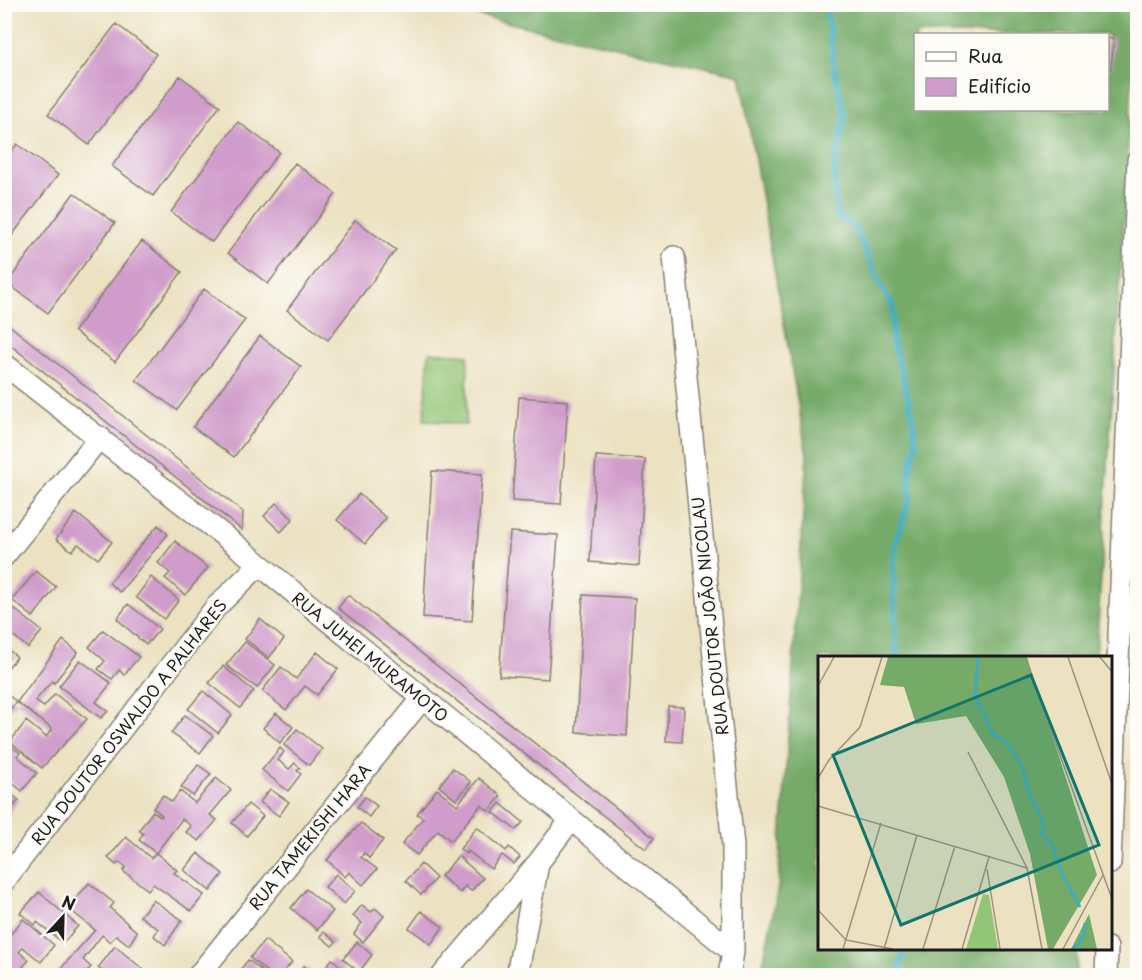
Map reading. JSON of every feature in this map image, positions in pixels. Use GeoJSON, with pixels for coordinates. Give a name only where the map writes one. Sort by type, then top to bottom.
{"type":"FeatureCollection","features":[{"type":"Feature","properties":{"kind":"street"},"geometry":{"type":"LineString","coordinates":[[1112,811],[1137,160]]}},
{"type":"Feature","properties":{"kind":"street","name":"RUA DOUTOR JOÃO NICOLAU"},"geometry":{"type":"LineString","coordinates":[[674,257],[734,846],[733,952],[729,975]]}},
{"type":"Feature","properties":{"kind":"street","name":"RUA JUHEI MURAMOTO"},"geometry":{"type":"LineString","coordinates":[[4,364],[100,437],[733,952]]}},
{"type":"Feature","properties":{"kind":"street"},"geometry":{"type":"LineString","coordinates":[[4,556],[100,437]]}},
{"type":"Feature","properties":{"kind":"street","name":"RUA DOUTOR OSWALDO A PALHARES"},"geometry":{"type":"LineString","coordinates":[[4,881],[216,607],[258,566]]}},
{"type":"Feature","properties":{"kind":"street","name":"RUA TAMEKISHI HARA"},"geometry":{"type":"LineString","coordinates":[[198,975],[422,699]]}},
{"type":"Feature","properties":{"kind":"street"},"geometry":{"type":"LineString","coordinates":[[453,972],[570,821]]}},
{"type":"Feature","properties":{"kind":"street"},"geometry":{"type":"LineString","coordinates":[[516,975],[538,863]]}},
{"type":"Feature","properties":{"kind":"street"},"geometry":{"type":"LineString","coordinates":[[1106,975],[1107,950]]}},
{"type":"Feature","properties":{"kind":"green space"},"geometry":{"type":"Polygon","coordinates":[[[475,4],[1137,5],[1096,656],[818,656],[818,950],[1078,950],[1076,975],[761,975],[778,887],[807,455],[740,75],[475,15],[475,4]]]}},
{"type":"Feature","properties":{"kind":"green space"},"geometry":{"type":"Polygon","coordinates":[[[429,352],[468,355],[466,425],[424,420],[429,352]]]}},
{"type":"Feature","properties":{"kind":"building"},"geometry":{"type":"Polygon","coordinates":[[[116,24],[156,54],[89,145],[48,114],[116,24]]]}},
{"type":"Feature","properties":{"kind":"building"},"geometry":{"type":"Polygon","coordinates":[[[1109,38],[1114,39],[1111,69],[1109,69],[1109,38]]]}},
{"type":"Feature","properties":{"kind":"building"},"geometry":{"type":"Polygon","coordinates":[[[180,76],[220,106],[153,196],[112,166],[180,76]]]}},
{"type":"Feature","properties":{"kind":"building"},"geometry":{"type":"Polygon","coordinates":[[[238,122],[279,152],[212,242],[171,212],[238,122]]]}},
{"type":"Feature","properties":{"kind":"building"},"geometry":{"type":"Polygon","coordinates":[[[17,144],[58,175],[4,246],[4,161],[17,144]]]}},
{"type":"Feature","properties":{"kind":"building"},"geometry":{"type":"Polygon","coordinates":[[[295,163],[336,194],[268,284],[228,253],[295,163]]]}},
{"type":"Feature","properties":{"kind":"building"},"geometry":{"type":"Polygon","coordinates":[[[74,193],[115,223],[48,313],[7,283],[74,193]]]}},
{"type":"Feature","properties":{"kind":"building"},"geometry":{"type":"Polygon","coordinates":[[[355,220],[396,250],[328,340],[287,310],[355,220]]]}},
{"type":"Feature","properties":{"kind":"building"},"geometry":{"type":"Polygon","coordinates":[[[142,241],[182,272],[115,362],[74,331],[142,241]]]}},
{"type":"Feature","properties":{"kind":"building"},"geometry":{"type":"Polygon","coordinates":[[[204,289],[245,320],[177,410],[136,380],[204,289]]]}},
{"type":"Feature","properties":{"kind":"building"},"geometry":{"type":"Polygon","coordinates":[[[4,321],[243,512],[242,530],[4,340],[4,321]]]}},
{"type":"Feature","properties":{"kind":"building"},"geometry":{"type":"Polygon","coordinates":[[[260,336],[301,367],[234,457],[193,427],[260,336]]]}},
{"type":"Feature","properties":{"kind":"building"},"geometry":{"type":"Polygon","coordinates":[[[519,397],[568,401],[561,504],[512,501],[519,397]]]}},
{"type":"Feature","properties":{"kind":"building"},"geometry":{"type":"Polygon","coordinates":[[[596,456],[645,459],[639,566],[590,562],[596,456]]]}},
{"type":"Feature","properties":{"kind":"building"},"geometry":{"type":"Polygon","coordinates":[[[432,471],[482,474],[472,621],[423,617],[432,471]]]}},
{"type":"Feature","properties":{"kind":"building"},"geometry":{"type":"Polygon","coordinates":[[[359,494],[386,518],[365,544],[337,520],[359,494]]]}},
{"type":"Feature","properties":{"kind":"building"},"geometry":{"type":"Polygon","coordinates":[[[276,503],[293,519],[281,532],[264,516],[276,503]]]}},
{"type":"Feature","properties":{"kind":"building"},"geometry":{"type":"Polygon","coordinates":[[[76,513],[112,542],[98,559],[78,544],[72,551],[56,539],[76,513]]]}},
{"type":"Feature","properties":{"kind":"building"},"geometry":{"type":"Polygon","coordinates":[[[158,525],[168,534],[120,592],[109,583],[158,525]]]}},
{"type":"Feature","properties":{"kind":"building"},"geometry":{"type":"Polygon","coordinates":[[[510,532],[558,535],[548,679],[499,676],[510,532]]]}},
{"type":"Feature","properties":{"kind":"building"},"geometry":{"type":"Polygon","coordinates":[[[175,541],[208,568],[185,595],[165,578],[170,573],[158,563],[175,541]]]}},
{"type":"Feature","properties":{"kind":"building"},"geometry":{"type":"Polygon","coordinates":[[[36,571],[56,587],[33,617],[12,600],[36,571]]]}},
{"type":"Feature","properties":{"kind":"building"},"geometry":{"type":"Polygon","coordinates":[[[151,577],[179,600],[164,619],[136,597],[151,577]]]}},
{"type":"Feature","properties":{"kind":"building"},"geometry":{"type":"Polygon","coordinates":[[[348,595],[654,838],[646,849],[338,608],[348,595]]]}},
{"type":"Feature","properties":{"kind":"building"},"geometry":{"type":"Polygon","coordinates":[[[583,595],[635,598],[627,736],[576,732],[583,595]]]}},
{"type":"Feature","properties":{"kind":"building"},"geometry":{"type":"Polygon","coordinates":[[[8,604],[42,631],[28,648],[10,633],[4,639],[4,607],[8,604]]]}},
{"type":"Feature","properties":{"kind":"building"},"geometry":{"type":"Polygon","coordinates":[[[128,604],[160,629],[146,645],[117,619],[128,604]]]}},
{"type":"Feature","properties":{"kind":"building"},"geometry":{"type":"Polygon","coordinates":[[[260,619],[284,639],[269,658],[245,639],[260,619]]]}},
{"type":"Feature","properties":{"kind":"building"},"geometry":{"type":"Polygon","coordinates":[[[103,630],[139,657],[124,675],[119,670],[112,679],[98,669],[105,661],[89,647],[103,630]]]}},
{"type":"Feature","properties":{"kind":"building"},"geometry":{"type":"Polygon","coordinates":[[[63,640],[78,652],[54,683],[52,681],[35,701],[44,707],[55,694],[87,719],[42,768],[10,742],[26,721],[46,737],[52,729],[17,702],[63,640]]]}},
{"type":"Feature","properties":{"kind":"building"},"geometry":{"type":"Polygon","coordinates":[[[245,642],[275,665],[257,688],[226,665],[245,642]]]}},
{"type":"Feature","properties":{"kind":"building"},"geometry":{"type":"Polygon","coordinates":[[[4,646],[17,657],[4,672],[4,646]]]}},
{"type":"Feature","properties":{"kind":"building"},"geometry":{"type":"Polygon","coordinates":[[[317,652],[338,669],[317,695],[305,686],[286,710],[262,691],[281,667],[296,679],[317,652]]]}},
{"type":"Feature","properties":{"kind":"building"},"geometry":{"type":"Polygon","coordinates":[[[80,660],[111,683],[96,702],[108,711],[101,718],[59,686],[80,660]]]}},
{"type":"Feature","properties":{"kind":"building"},"geometry":{"type":"Polygon","coordinates":[[[223,666],[254,691],[240,708],[209,683],[223,666]]]}},
{"type":"Feature","properties":{"kind":"building"},"geometry":{"type":"Polygon","coordinates":[[[203,691],[232,715],[218,733],[188,709],[203,691]]]}},
{"type":"Feature","properties":{"kind":"building"},"geometry":{"type":"Polygon","coordinates":[[[4,692],[17,702],[4,716],[4,692]]]}},
{"type":"Feature","properties":{"kind":"building"},"geometry":{"type":"Polygon","coordinates":[[[668,706],[684,707],[682,742],[666,741],[668,706]]]}},
{"type":"Feature","properties":{"kind":"building"},"geometry":{"type":"Polygon","coordinates":[[[276,713],[293,727],[280,743],[263,728],[276,713]]]}},
{"type":"Feature","properties":{"kind":"building"},"geometry":{"type":"Polygon","coordinates":[[[185,715],[213,736],[200,753],[171,733],[185,715]]]}},
{"type":"Feature","properties":{"kind":"building"},"geometry":{"type":"Polygon","coordinates":[[[297,729],[322,749],[309,765],[284,745],[297,729]]]}},
{"type":"Feature","properties":{"kind":"building"},"geometry":{"type":"Polygon","coordinates":[[[10,745],[20,753],[17,756],[37,773],[22,791],[4,776],[4,753],[10,745]]]}},
{"type":"Feature","properties":{"kind":"building"},"geometry":{"type":"Polygon","coordinates":[[[280,748],[284,752],[278,760],[289,769],[295,763],[300,768],[297,771],[301,774],[288,791],[262,770],[280,748]]]}},
{"type":"Feature","properties":{"kind":"building"},"geometry":{"type":"Polygon","coordinates":[[[198,765],[211,774],[193,796],[181,787],[198,765]]]}},
{"type":"Feature","properties":{"kind":"building"},"geometry":{"type":"Polygon","coordinates":[[[453,768],[471,782],[456,800],[439,786],[453,768]]]}},
{"type":"Feature","properties":{"kind":"building"},"geometry":{"type":"Polygon","coordinates":[[[216,778],[231,790],[210,815],[217,820],[199,841],[186,832],[191,826],[182,819],[156,853],[139,840],[143,834],[139,830],[153,811],[161,817],[162,815],[153,808],[163,795],[172,802],[180,791],[195,803],[216,778]]]}},
{"type":"Feature","properties":{"kind":"building"},"geometry":{"type":"Polygon","coordinates":[[[479,778],[501,796],[489,811],[481,805],[451,841],[438,830],[417,855],[402,844],[423,818],[417,814],[437,789],[457,805],[479,778]]]}},
{"type":"Feature","properties":{"kind":"building"},"geometry":{"type":"Polygon","coordinates":[[[4,789],[19,800],[4,817],[4,789]]]}},
{"type":"Feature","properties":{"kind":"building"},"geometry":{"type":"Polygon","coordinates":[[[270,789],[289,802],[279,816],[260,802],[270,789]]]}},
{"type":"Feature","properties":{"kind":"building"},"geometry":{"type":"Polygon","coordinates":[[[365,797],[377,806],[369,817],[357,807],[365,797]]]}},
{"type":"Feature","properties":{"kind":"building"},"geometry":{"type":"Polygon","coordinates":[[[500,803],[523,822],[516,830],[493,812],[500,803]]]}},
{"type":"Feature","properties":{"kind":"building"},"geometry":{"type":"Polygon","coordinates":[[[248,804],[263,816],[247,836],[232,823],[248,804]]]}},
{"type":"Feature","properties":{"kind":"building"},"geometry":{"type":"Polygon","coordinates":[[[361,823],[383,840],[369,858],[364,853],[361,857],[377,869],[363,885],[349,872],[345,877],[327,860],[361,823]]]}},
{"type":"Feature","properties":{"kind":"building"},"geometry":{"type":"Polygon","coordinates":[[[477,827],[506,851],[509,847],[520,857],[514,864],[502,855],[491,869],[468,851],[466,854],[460,849],[477,827]]]}},
{"type":"Feature","properties":{"kind":"building"},"geometry":{"type":"Polygon","coordinates":[[[126,837],[151,858],[156,853],[177,870],[174,873],[204,895],[191,911],[153,884],[148,890],[123,871],[126,867],[119,862],[116,865],[108,858],[126,837]]]}},
{"type":"Feature","properties":{"kind":"building"},"geometry":{"type":"Polygon","coordinates":[[[198,853],[223,874],[210,891],[184,870],[198,853]]]}},
{"type":"Feature","properties":{"kind":"building"},"geometry":{"type":"Polygon","coordinates":[[[458,856],[483,878],[471,891],[465,886],[460,893],[441,876],[458,856]]]}},
{"type":"Feature","properties":{"kind":"building"},"geometry":{"type":"Polygon","coordinates":[[[421,864],[436,878],[421,895],[406,881],[421,864]]]}},
{"type":"Feature","properties":{"kind":"building"},"geometry":{"type":"Polygon","coordinates":[[[336,874],[355,891],[344,904],[325,887],[336,874]]]}},
{"type":"Feature","properties":{"kind":"building"},"geometry":{"type":"Polygon","coordinates":[[[89,883],[114,903],[110,908],[137,932],[129,945],[116,935],[110,942],[102,935],[83,960],[91,967],[85,973],[83,971],[78,975],[55,975],[95,930],[68,908],[89,883]]]}},
{"type":"Feature","properties":{"kind":"building"},"geometry":{"type":"Polygon","coordinates":[[[306,889],[333,911],[317,930],[291,908],[306,889]]]}},
{"type":"Feature","properties":{"kind":"building"},"geometry":{"type":"Polygon","coordinates":[[[39,892],[78,926],[63,943],[37,922],[35,925],[20,913],[39,892]]]}},
{"type":"Feature","properties":{"kind":"building"},"geometry":{"type":"Polygon","coordinates":[[[153,900],[182,920],[165,945],[154,936],[158,929],[140,916],[153,900]]]}},
{"type":"Feature","properties":{"kind":"building"},"geometry":{"type":"Polygon","coordinates":[[[362,905],[371,912],[375,908],[384,916],[363,942],[354,934],[362,923],[353,916],[362,905]]]}},
{"type":"Feature","properties":{"kind":"building"},"geometry":{"type":"Polygon","coordinates":[[[421,911],[443,927],[431,944],[409,928],[421,911]]]}},
{"type":"Feature","properties":{"kind":"building"},"geometry":{"type":"Polygon","coordinates":[[[23,919],[54,945],[41,962],[23,947],[19,952],[29,960],[16,975],[4,975],[4,942],[23,919]]]}},
{"type":"Feature","properties":{"kind":"building"},"geometry":{"type":"Polygon","coordinates":[[[324,932],[336,942],[332,946],[320,936],[324,932]]]}},
{"type":"Feature","properties":{"kind":"building"},"geometry":{"type":"Polygon","coordinates":[[[265,940],[292,962],[281,975],[271,975],[250,958],[265,940]]]}},
{"type":"Feature","properties":{"kind":"building"},"geometry":{"type":"Polygon","coordinates":[[[357,942],[372,955],[359,972],[343,959],[357,942]]]}},
{"type":"Feature","properties":{"kind":"building"},"geometry":{"type":"Polygon","coordinates":[[[115,946],[144,970],[140,975],[108,975],[98,968],[115,946]]]}},
{"type":"Feature","properties":{"kind":"building"},"geometry":{"type":"Polygon","coordinates":[[[332,959],[345,970],[340,975],[319,975],[332,959]]]}},
{"type":"Feature","properties":{"kind":"building"},"geometry":{"type":"Polygon","coordinates":[[[248,960],[267,975],[236,975],[248,960]]]}},
{"type":"Feature","properties":{"kind":"building"},"geometry":{"type":"Polygon","coordinates":[[[304,966],[316,975],[296,975],[304,966]]]}},
{"type":"Feature","properties":{"kind":"waterway"},"geometry":{"type":"LineString","coordinates":[[826,4],[834,69],[845,117],[834,170],[837,216],[856,228],[879,282],[893,306],[892,339],[911,408],[916,444],[909,474],[910,498],[896,542],[893,572],[897,656]]}},
{"type":"Feature","properties":{"kind":"waterway"},"geometry":{"type":"LineString","coordinates":[[899,976],[904,950]]}}]}
